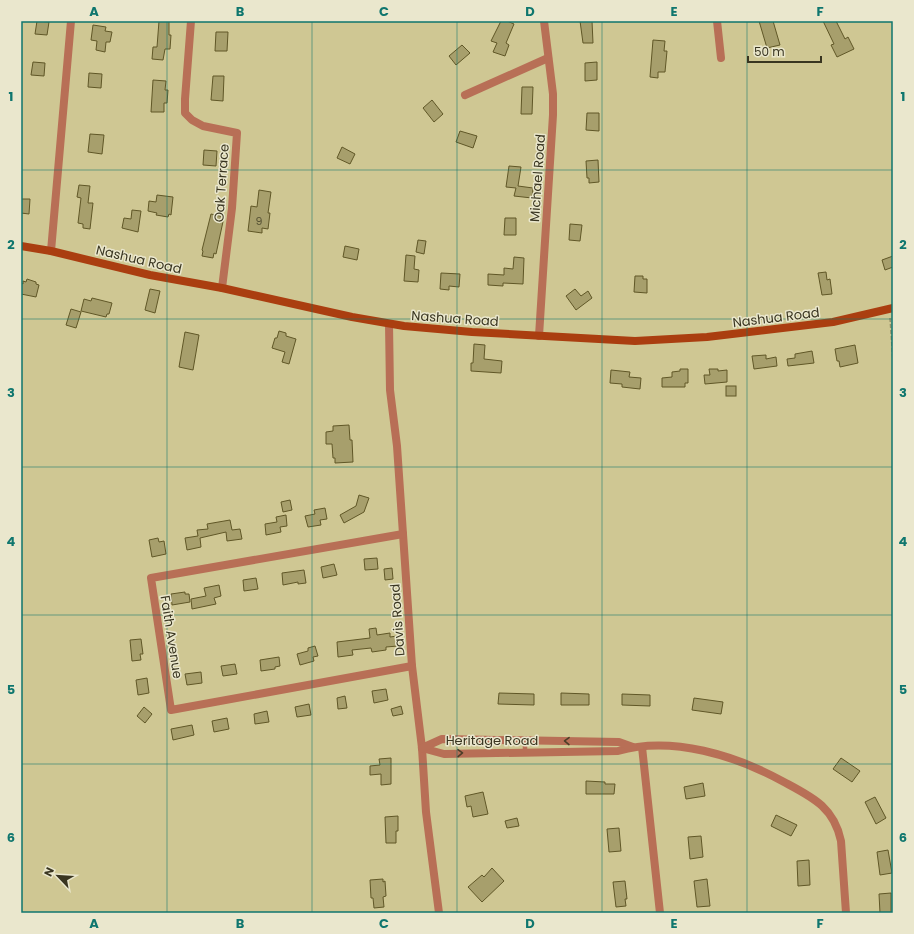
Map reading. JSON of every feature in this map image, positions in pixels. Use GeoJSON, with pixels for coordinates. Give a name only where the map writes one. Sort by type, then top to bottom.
{"type":"FeatureCollection","features":[{"type":"Feature","properties":{"kind":"main road","name":"Nashua Road"},"geometry":{"type":"LineString","coordinates":[[21,246],[51,251],[150,275],[222,288],[388,324],[539,336],[635,341],[706,337],[833,322],[891,308]]}},
{"type":"Feature","properties":{"kind":"street"},"geometry":{"type":"LineString","coordinates":[[51,251],[71,21]]}},
{"type":"Feature","properties":{"kind":"street","name":"Oak Terrace"},"geometry":{"type":"LineString","coordinates":[[191,21],[185,113],[192,120],[203,126],[237,133],[231,219],[222,288]]}},
{"type":"Feature","properties":{"kind":"street","name":"Michael Road"},"geometry":{"type":"LineString","coordinates":[[539,336],[553,116],[553,94],[544,21]]}},
{"type":"Feature","properties":{"kind":"street"},"geometry":{"type":"LineString","coordinates":[[718,21],[721,58]]}},
{"type":"Feature","properties":{"kind":"street"},"geometry":{"type":"LineString","coordinates":[[465,95],[548,58]]}},
{"type":"Feature","properties":{"kind":"street","name":"Davis Road"},"geometry":{"type":"LineString","coordinates":[[388,324],[390,390],[397,446],[412,666],[422,748],[426,812],[439,913]]}},
{"type":"Feature","properties":{"kind":"street","name":"Faith Avenue"},"geometry":{"type":"LineString","coordinates":[[403,534],[151,578],[171,710],[412,666]]}},
{"type":"Feature","properties":{"kind":"street","name":"Heritage Road"},"geometry":{"type":"LineString","coordinates":[[422,748],[442,739],[619,742],[637,747]]}},
{"type":"Feature","properties":{"kind":"street"},"geometry":{"type":"LineString","coordinates":[[637,747],[660,913]]}},
{"type":"Feature","properties":{"kind":"street","name":"Heritage Road"},"geometry":{"type":"LineString","coordinates":[[422,748],[444,754],[618,751],[637,747],[685,748],[730,758],[760,769],[818,801],[832,817],[840,836],[842,846],[846,913]]}},
{"type":"Feature","properties":{"kind":"lane"},"geometry":{"type":"LineString","coordinates":[[525,740],[525,752]]}},
{"type":"Feature","properties":{"kind":"lane"},"geometry":{"type":"LineString","coordinates":[[582,741],[582,752]]}},
{"type":"Feature","properties":{"kind":"path"},"geometry":{"type":"LineString","coordinates":[[891,308],[893,362]]}},
{"type":"Feature","properties":{"kind":"building"},"geometry":{"type":"Polygon","coordinates":[[[37,21],[49,22],[47,35],[35,34],[37,21]]]}},
{"type":"Feature","properties":{"kind":"building"},"geometry":{"type":"Polygon","coordinates":[[[159,21],[169,21],[169,35],[171,35],[170,49],[165,49],[163,60],[152,59],[153,47],[157,47],[159,21]]]}},
{"type":"Feature","properties":{"kind":"building"},"geometry":{"type":"Polygon","coordinates":[[[501,21],[507,21],[514,24],[506,43],[509,45],[505,56],[493,52],[497,43],[491,41],[501,21]]]}},
{"type":"Feature","properties":{"kind":"building"},"geometry":{"type":"Polygon","coordinates":[[[580,21],[592,21],[593,43],[583,43],[580,21]]]}},
{"type":"Feature","properties":{"kind":"building"},"geometry":{"type":"Polygon","coordinates":[[[759,21],[773,21],[780,45],[767,48],[759,21]]]}},
{"type":"Feature","properties":{"kind":"building"},"geometry":{"type":"Polygon","coordinates":[[[823,21],[836,21],[845,39],[848,37],[854,49],[837,57],[831,45],[834,44],[823,21]]]}},
{"type":"Feature","properties":{"kind":"building"},"geometry":{"type":"Polygon","coordinates":[[[93,25],[106,27],[105,31],[112,32],[110,42],[106,42],[105,52],[96,50],[97,41],[91,40],[93,25]]]}},
{"type":"Feature","properties":{"kind":"building"},"geometry":{"type":"Polygon","coordinates":[[[216,32],[228,32],[227,51],[215,51],[216,32]]]}},
{"type":"Feature","properties":{"kind":"building"},"geometry":{"type":"Polygon","coordinates":[[[653,40],[665,41],[664,51],[667,51],[665,72],[658,72],[658,78],[650,77],[653,40]]]}},
{"type":"Feature","properties":{"kind":"building"},"geometry":{"type":"Polygon","coordinates":[[[462,45],[470,53],[456,65],[449,56],[462,45]]]}},
{"type":"Feature","properties":{"kind":"building"},"geometry":{"type":"Polygon","coordinates":[[[33,62],[45,63],[44,76],[31,75],[33,62]]]}},
{"type":"Feature","properties":{"kind":"building"},"geometry":{"type":"Polygon","coordinates":[[[597,62],[597,80],[585,81],[585,63],[597,62]]]}},
{"type":"Feature","properties":{"kind":"building"},"geometry":{"type":"Polygon","coordinates":[[[89,73],[102,74],[101,88],[88,87],[89,73]]]}},
{"type":"Feature","properties":{"kind":"building"},"geometry":{"type":"Polygon","coordinates":[[[213,76],[224,76],[223,101],[211,100],[213,76]]]}},
{"type":"Feature","properties":{"kind":"building"},"geometry":{"type":"Polygon","coordinates":[[[153,80],[166,81],[165,90],[168,90],[167,103],[164,103],[164,112],[151,112],[153,80]]]}},
{"type":"Feature","properties":{"kind":"building"},"geometry":{"type":"Polygon","coordinates":[[[522,87],[533,87],[532,114],[521,114],[522,87]]]}},
{"type":"Feature","properties":{"kind":"building"},"geometry":{"type":"Polygon","coordinates":[[[432,100],[443,114],[434,122],[423,108],[432,100]]]}},
{"type":"Feature","properties":{"kind":"building"},"geometry":{"type":"Polygon","coordinates":[[[587,113],[599,113],[599,131],[586,130],[587,113]]]}},
{"type":"Feature","properties":{"kind":"building"},"geometry":{"type":"Polygon","coordinates":[[[460,131],[477,136],[473,148],[456,142],[460,131]]]}},
{"type":"Feature","properties":{"kind":"building"},"geometry":{"type":"Polygon","coordinates":[[[90,134],[104,135],[102,154],[88,152],[90,134]]]}},
{"type":"Feature","properties":{"kind":"building"},"geometry":{"type":"Polygon","coordinates":[[[342,147],[355,154],[350,164],[337,158],[342,147]]]}},
{"type":"Feature","properties":{"kind":"building"},"geometry":{"type":"Polygon","coordinates":[[[204,150],[217,151],[216,166],[203,165],[204,150]]]}},
{"type":"Feature","properties":{"kind":"building"},"geometry":{"type":"Polygon","coordinates":[[[598,160],[599,182],[589,183],[589,178],[587,178],[586,161],[598,160]]]}},
{"type":"Feature","properties":{"kind":"building"},"geometry":{"type":"Polygon","coordinates":[[[509,166],[521,167],[518,186],[533,188],[532,198],[514,196],[516,188],[506,187],[509,166]]]}},
{"type":"Feature","properties":{"kind":"building"},"geometry":{"type":"Polygon","coordinates":[[[79,185],[90,186],[88,203],[93,203],[90,229],[83,228],[83,224],[78,223],[81,198],[77,197],[79,185]]]}},
{"type":"Feature","properties":{"kind":"building"},"geometry":{"type":"Polygon","coordinates":[[[259,190],[271,192],[268,213],[270,213],[268,229],[262,228],[262,233],[248,231],[251,206],[257,207],[259,190]]]}},
{"type":"Feature","properties":{"kind":"building"},"geometry":{"type":"Polygon","coordinates":[[[157,195],[173,197],[171,215],[169,214],[168,217],[156,215],[157,213],[148,211],[149,201],[156,202],[157,195]]]}},
{"type":"Feature","properties":{"kind":"building"},"geometry":{"type":"Polygon","coordinates":[[[21,199],[30,199],[29,214],[21,213],[21,199]]]}},
{"type":"Feature","properties":{"kind":"building"},"geometry":{"type":"Polygon","coordinates":[[[132,210],[141,211],[138,232],[122,228],[124,218],[131,219],[132,210]]]}},
{"type":"Feature","properties":{"kind":"building"},"geometry":{"type":"Polygon","coordinates":[[[211,214],[224,217],[216,254],[214,253],[213,258],[202,256],[202,250],[211,214]]]}},
{"type":"Feature","properties":{"kind":"building"},"geometry":{"type":"Polygon","coordinates":[[[505,218],[516,218],[516,235],[504,235],[505,218]]]}},
{"type":"Feature","properties":{"kind":"building"},"geometry":{"type":"Polygon","coordinates":[[[570,224],[582,225],[580,241],[569,240],[570,224]]]}},
{"type":"Feature","properties":{"kind":"building"},"geometry":{"type":"Polygon","coordinates":[[[418,240],[426,241],[424,254],[416,252],[418,240]]]}},
{"type":"Feature","properties":{"kind":"building"},"geometry":{"type":"Polygon","coordinates":[[[345,246],[359,249],[357,260],[343,257],[345,246]]]}},
{"type":"Feature","properties":{"kind":"building"},"geometry":{"type":"Polygon","coordinates":[[[406,255],[415,256],[414,269],[419,270],[418,282],[404,281],[406,255]]]}},
{"type":"Feature","properties":{"kind":"building"},"geometry":{"type":"Polygon","coordinates":[[[893,256],[893,267],[885,270],[882,260],[893,256]]]}},
{"type":"Feature","properties":{"kind":"building"},"geometry":{"type":"Polygon","coordinates":[[[514,257],[524,258],[523,284],[503,283],[503,286],[488,285],[488,274],[504,275],[504,268],[513,269],[514,257]]]}},
{"type":"Feature","properties":{"kind":"building"},"geometry":{"type":"Polygon","coordinates":[[[826,272],[827,280],[830,279],[832,294],[822,295],[818,273],[826,272]]]}},
{"type":"Feature","properties":{"kind":"building"},"geometry":{"type":"Polygon","coordinates":[[[441,273],[460,274],[459,287],[449,286],[449,290],[440,289],[441,273]]]}},
{"type":"Feature","properties":{"kind":"building"},"geometry":{"type":"Polygon","coordinates":[[[635,276],[643,276],[643,279],[647,279],[647,293],[634,292],[635,276]]]}},
{"type":"Feature","properties":{"kind":"building"},"geometry":{"type":"Polygon","coordinates":[[[27,279],[36,282],[36,284],[39,285],[36,297],[21,294],[21,283],[23,284],[23,281],[26,282],[27,279]]]}},
{"type":"Feature","properties":{"kind":"building"},"geometry":{"type":"Polygon","coordinates":[[[150,289],[160,291],[155,313],[145,310],[150,289]]]}},
{"type":"Feature","properties":{"kind":"building"},"geometry":{"type":"Polygon","coordinates":[[[575,289],[581,296],[588,291],[592,298],[576,310],[566,296],[575,289]]]}},
{"type":"Feature","properties":{"kind":"building"},"geometry":{"type":"Polygon","coordinates":[[[92,298],[112,303],[109,314],[107,314],[106,317],[81,311],[84,299],[91,301],[92,298]]]}},
{"type":"Feature","properties":{"kind":"building"},"geometry":{"type":"Polygon","coordinates":[[[71,309],[81,312],[76,328],[66,325],[71,309]]]}},
{"type":"Feature","properties":{"kind":"building"},"geometry":{"type":"Polygon","coordinates":[[[279,331],[286,333],[286,336],[296,339],[289,364],[282,362],[285,352],[272,348],[279,331]]]}},
{"type":"Feature","properties":{"kind":"building"},"geometry":{"type":"Polygon","coordinates":[[[185,332],[199,335],[193,370],[179,367],[185,332]]]}},
{"type":"Feature","properties":{"kind":"building"},"geometry":{"type":"Polygon","coordinates":[[[474,344],[485,345],[484,359],[502,361],[501,373],[471,371],[474,344]]]}},
{"type":"Feature","properties":{"kind":"building"},"geometry":{"type":"Polygon","coordinates":[[[855,345],[858,363],[840,367],[839,361],[837,361],[835,349],[855,345]]]}},
{"type":"Feature","properties":{"kind":"building"},"geometry":{"type":"Polygon","coordinates":[[[812,351],[814,363],[788,366],[787,359],[795,358],[795,354],[812,351]]]}},
{"type":"Feature","properties":{"kind":"building"},"geometry":{"type":"Polygon","coordinates":[[[766,355],[766,359],[776,357],[777,366],[754,369],[752,356],[766,355]]]}},
{"type":"Feature","properties":{"kind":"building"},"geometry":{"type":"Polygon","coordinates":[[[680,369],[688,369],[688,383],[685,383],[685,387],[662,387],[662,378],[672,377],[672,372],[680,371],[680,369]]]}},
{"type":"Feature","properties":{"kind":"building"},"geometry":{"type":"Polygon","coordinates":[[[709,369],[718,369],[718,371],[727,370],[727,382],[705,384],[704,375],[710,375],[709,369]]]}},
{"type":"Feature","properties":{"kind":"building"},"geometry":{"type":"Polygon","coordinates":[[[611,370],[630,372],[629,377],[641,378],[640,389],[622,387],[622,384],[610,383],[611,370]]]}},
{"type":"Feature","properties":{"kind":"building"},"geometry":{"type":"Polygon","coordinates":[[[726,386],[736,386],[736,396],[726,396],[726,386]]]}},
{"type":"Feature","properties":{"kind":"building"},"geometry":{"type":"Polygon","coordinates":[[[349,425],[350,440],[352,440],[353,462],[335,463],[332,444],[326,444],[326,432],[333,431],[333,426],[349,425]]]}},
{"type":"Feature","properties":{"kind":"building"},"geometry":{"type":"Polygon","coordinates":[[[359,495],[369,498],[364,512],[344,523],[340,515],[356,506],[359,495]]]}},
{"type":"Feature","properties":{"kind":"building"},"geometry":{"type":"Polygon","coordinates":[[[290,500],[292,510],[283,512],[281,502],[290,500]]]}},
{"type":"Feature","properties":{"kind":"building"},"geometry":{"type":"Polygon","coordinates":[[[325,508],[327,519],[320,520],[321,525],[308,527],[305,516],[315,514],[314,510],[325,508]]]}},
{"type":"Feature","properties":{"kind":"building"},"geometry":{"type":"Polygon","coordinates":[[[286,515],[287,526],[280,527],[281,532],[266,535],[265,524],[277,522],[276,517],[286,515]]]}},
{"type":"Feature","properties":{"kind":"building"},"geometry":{"type":"Polygon","coordinates":[[[230,520],[232,530],[240,529],[242,539],[227,541],[226,532],[200,538],[201,547],[187,550],[185,538],[198,536],[197,530],[208,529],[207,524],[230,520]]]}},
{"type":"Feature","properties":{"kind":"building"},"geometry":{"type":"Polygon","coordinates":[[[158,538],[159,542],[164,541],[166,554],[152,557],[149,540],[158,538]]]}},
{"type":"Feature","properties":{"kind":"building"},"geometry":{"type":"Polygon","coordinates":[[[377,558],[378,569],[365,570],[364,559],[377,558]]]}},
{"type":"Feature","properties":{"kind":"building"},"geometry":{"type":"Polygon","coordinates":[[[334,564],[337,575],[323,578],[321,567],[334,564]]]}},
{"type":"Feature","properties":{"kind":"building"},"geometry":{"type":"Polygon","coordinates":[[[392,568],[393,579],[385,580],[384,569],[392,568]]]}},
{"type":"Feature","properties":{"kind":"building"},"geometry":{"type":"Polygon","coordinates":[[[304,570],[306,583],[298,584],[298,582],[283,585],[282,573],[304,570]]]}},
{"type":"Feature","properties":{"kind":"building"},"geometry":{"type":"Polygon","coordinates":[[[256,578],[258,589],[244,591],[243,580],[256,578]]]}},
{"type":"Feature","properties":{"kind":"building"},"geometry":{"type":"Polygon","coordinates":[[[219,585],[221,596],[214,598],[216,604],[192,609],[191,599],[206,596],[204,588],[219,585]]]}},
{"type":"Feature","properties":{"kind":"building"},"geometry":{"type":"Polygon","coordinates":[[[185,592],[185,594],[189,594],[190,602],[172,605],[171,594],[185,592]]]}},
{"type":"Feature","properties":{"kind":"building"},"geometry":{"type":"Polygon","coordinates":[[[376,628],[377,635],[390,633],[390,637],[397,636],[398,646],[386,647],[386,650],[372,652],[371,648],[352,650],[353,655],[338,657],[337,642],[370,638],[369,629],[376,628]]]}},
{"type":"Feature","properties":{"kind":"building"},"geometry":{"type":"Polygon","coordinates":[[[141,639],[143,654],[140,654],[141,660],[132,661],[130,640],[141,639]]]}},
{"type":"Feature","properties":{"kind":"building"},"geometry":{"type":"Polygon","coordinates":[[[315,646],[318,656],[313,657],[314,661],[300,665],[297,654],[308,651],[308,648],[315,646]]]}},
{"type":"Feature","properties":{"kind":"building"},"geometry":{"type":"Polygon","coordinates":[[[279,657],[280,666],[275,667],[275,669],[261,671],[260,660],[279,657]]]}},
{"type":"Feature","properties":{"kind":"building"},"geometry":{"type":"Polygon","coordinates":[[[235,664],[237,674],[223,676],[221,666],[235,664]]]}},
{"type":"Feature","properties":{"kind":"building"},"geometry":{"type":"Polygon","coordinates":[[[201,672],[202,683],[187,685],[185,674],[201,672]]]}},
{"type":"Feature","properties":{"kind":"building"},"geometry":{"type":"Polygon","coordinates":[[[147,678],[149,693],[138,695],[136,680],[147,678]]]}},
{"type":"Feature","properties":{"kind":"building"},"geometry":{"type":"Polygon","coordinates":[[[386,689],[388,700],[374,703],[372,691],[386,689]]]}},
{"type":"Feature","properties":{"kind":"building"},"geometry":{"type":"Polygon","coordinates":[[[499,693],[534,694],[534,705],[498,704],[499,693]]]}},
{"type":"Feature","properties":{"kind":"building"},"geometry":{"type":"Polygon","coordinates":[[[561,693],[589,694],[589,705],[561,705],[561,693]]]}},
{"type":"Feature","properties":{"kind":"building"},"geometry":{"type":"Polygon","coordinates":[[[622,694],[650,695],[650,706],[622,705],[622,694]]]}},
{"type":"Feature","properties":{"kind":"building"},"geometry":{"type":"Polygon","coordinates":[[[345,696],[347,708],[338,709],[337,698],[345,696]]]}},
{"type":"Feature","properties":{"kind":"building"},"geometry":{"type":"Polygon","coordinates":[[[694,698],[723,702],[721,714],[692,710],[694,698]]]}},
{"type":"Feature","properties":{"kind":"building"},"geometry":{"type":"Polygon","coordinates":[[[309,704],[311,715],[297,717],[295,707],[309,704]]]}},
{"type":"Feature","properties":{"kind":"building"},"geometry":{"type":"Polygon","coordinates":[[[401,706],[403,714],[393,716],[391,709],[401,706]]]}},
{"type":"Feature","properties":{"kind":"building"},"geometry":{"type":"Polygon","coordinates":[[[144,707],[152,714],[145,723],[137,716],[144,707]]]}},
{"type":"Feature","properties":{"kind":"building"},"geometry":{"type":"Polygon","coordinates":[[[267,711],[269,722],[255,724],[254,714],[267,711]]]}},
{"type":"Feature","properties":{"kind":"building"},"geometry":{"type":"Polygon","coordinates":[[[227,718],[229,729],[214,732],[212,721],[227,718]]]}},
{"type":"Feature","properties":{"kind":"building"},"geometry":{"type":"Polygon","coordinates":[[[192,725],[194,735],[173,740],[171,729],[192,725]]]}},
{"type":"Feature","properties":{"kind":"building"},"geometry":{"type":"Polygon","coordinates":[[[391,758],[391,784],[381,785],[381,774],[370,775],[370,766],[380,765],[379,759],[391,758]]]}},
{"type":"Feature","properties":{"kind":"building"},"geometry":{"type":"Polygon","coordinates":[[[841,758],[860,771],[852,782],[833,769],[841,758]]]}},
{"type":"Feature","properties":{"kind":"building"},"geometry":{"type":"Polygon","coordinates":[[[586,781],[615,784],[614,794],[586,794],[586,781]]]}},
{"type":"Feature","properties":{"kind":"building"},"geometry":{"type":"Polygon","coordinates":[[[703,783],[705,796],[686,799],[684,787],[703,783]]]}},
{"type":"Feature","properties":{"kind":"building"},"geometry":{"type":"Polygon","coordinates":[[[483,792],[488,814],[473,817],[471,806],[467,807],[465,796],[483,792]]]}},
{"type":"Feature","properties":{"kind":"building"},"geometry":{"type":"Polygon","coordinates":[[[875,797],[886,818],[876,824],[865,802],[875,797]]]}},
{"type":"Feature","properties":{"kind":"building"},"geometry":{"type":"Polygon","coordinates":[[[776,815],[797,825],[791,836],[771,826],[776,815]]]}},
{"type":"Feature","properties":{"kind":"building"},"geometry":{"type":"Polygon","coordinates":[[[398,816],[396,843],[386,843],[385,817],[398,816]]]}},
{"type":"Feature","properties":{"kind":"building"},"geometry":{"type":"Polygon","coordinates":[[[517,818],[519,826],[507,828],[505,821],[517,818]]]}},
{"type":"Feature","properties":{"kind":"building"},"geometry":{"type":"Polygon","coordinates":[[[619,828],[621,851],[609,852],[607,829],[619,828]]]}},
{"type":"Feature","properties":{"kind":"building"},"geometry":{"type":"Polygon","coordinates":[[[701,836],[703,857],[690,859],[688,837],[701,836]]]}},
{"type":"Feature","properties":{"kind":"building"},"geometry":{"type":"Polygon","coordinates":[[[888,850],[892,873],[880,875],[877,852],[888,850]]]}},
{"type":"Feature","properties":{"kind":"building"},"geometry":{"type":"Polygon","coordinates":[[[809,860],[810,885],[798,886],[797,861],[809,860]]]}},
{"type":"Feature","properties":{"kind":"building"},"geometry":{"type":"Polygon","coordinates":[[[492,868],[504,881],[482,902],[468,887],[482,875],[484,877],[492,868]]]}},
{"type":"Feature","properties":{"kind":"building"},"geometry":{"type":"Polygon","coordinates":[[[383,879],[383,882],[385,881],[386,896],[383,897],[384,907],[374,908],[373,898],[371,898],[370,880],[383,879]]]}},
{"type":"Feature","properties":{"kind":"building"},"geometry":{"type":"Polygon","coordinates":[[[707,879],[710,906],[697,907],[694,881],[707,879]]]}},
{"type":"Feature","properties":{"kind":"building"},"geometry":{"type":"Polygon","coordinates":[[[625,881],[627,899],[625,899],[626,906],[616,907],[613,882],[625,881]]]}},
{"type":"Feature","properties":{"kind":"building"},"geometry":{"type":"Polygon","coordinates":[[[891,893],[891,913],[880,913],[879,894],[891,893]]]}}]}
